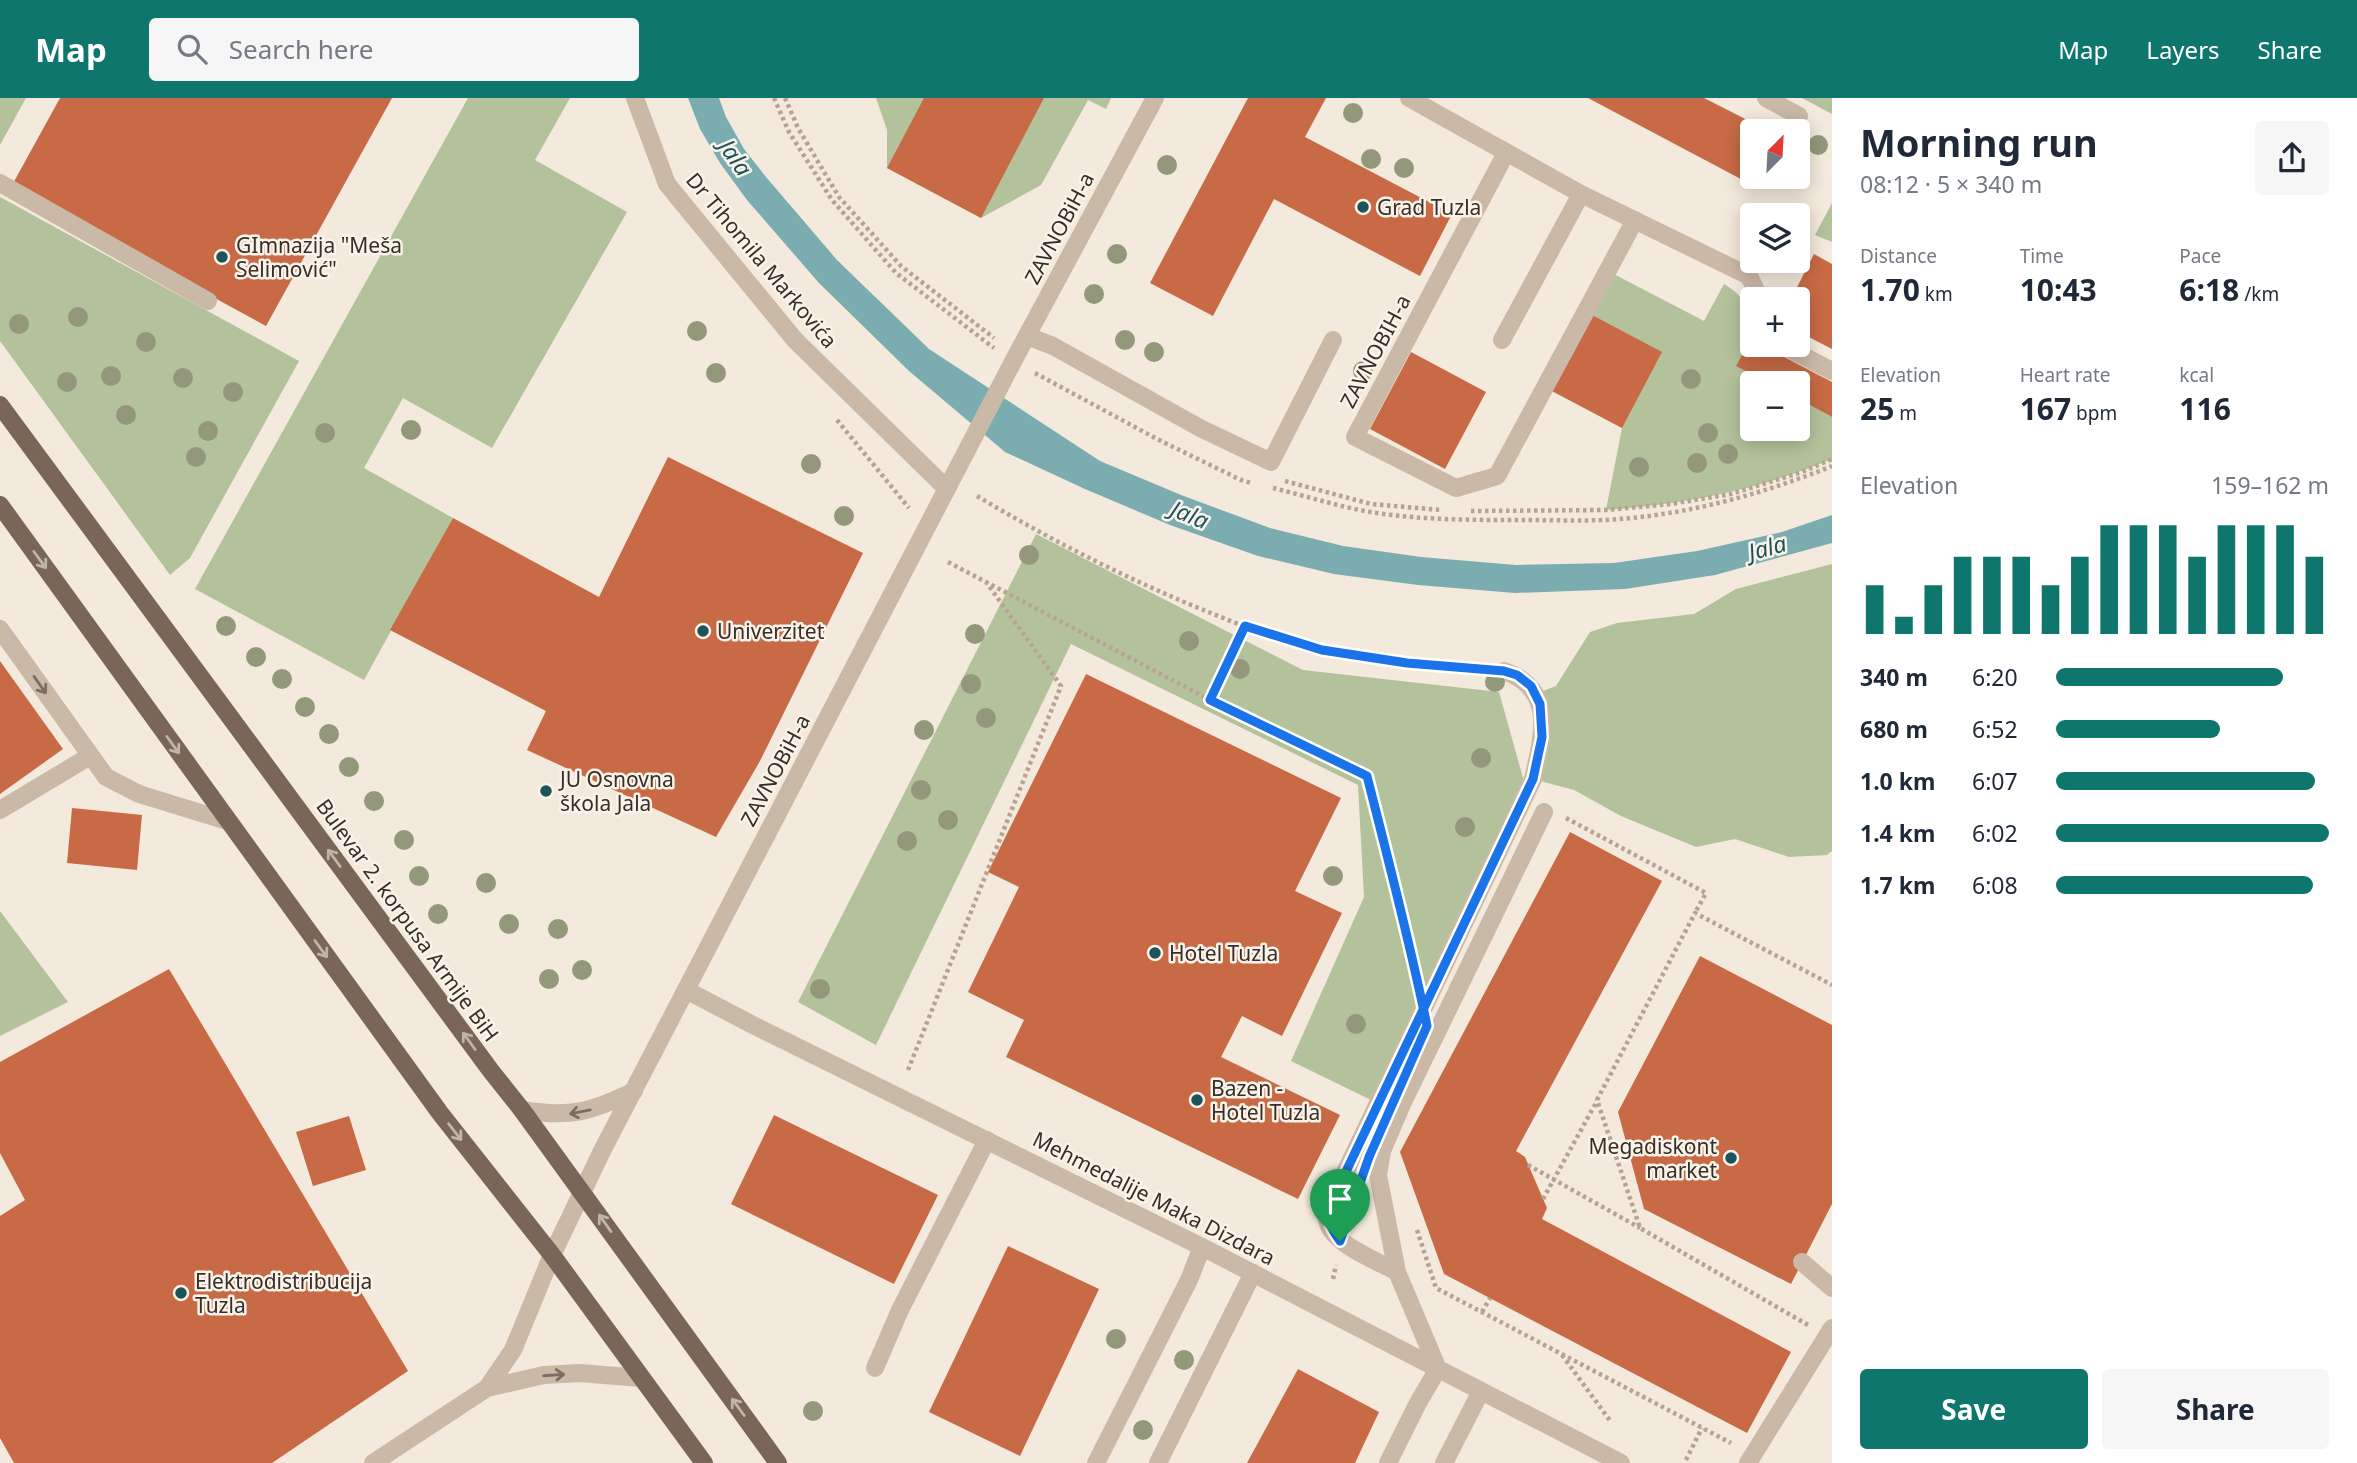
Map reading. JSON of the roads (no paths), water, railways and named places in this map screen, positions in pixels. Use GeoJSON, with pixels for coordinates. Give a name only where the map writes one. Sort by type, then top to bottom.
{"type":"FeatureCollection","features":[{"type":"Feature","properties":{"kind":"main road","name":"Bulevar 2. korpusa Armije BiH"},"geometry":{"type":"LineString","coordinates":[[0,405],[582,1191],[778,1463]]}},
{"type":"Feature","properties":{"kind":"main road"},"geometry":{"type":"LineString","coordinates":[[0,505],[440,1113],[552,1255],[704,1463]]}},
{"type":"Feature","properties":{"kind":"street","name":"Dr Tihomila Markovića"},"geometry":{"type":"LineString","coordinates":[[635,98],[667,184],[795,340],[947,489]]}},
{"type":"Feature","properties":{"kind":"street","name":"ZAVNOBiH-a"},"geometry":{"type":"LineString","coordinates":[[634,1091],[1014,360],[1155,98]]}},
{"type":"Feature","properties":{"kind":"street"},"geometry":{"type":"LineString","coordinates":[[1409,98],[1581,194],[1749,276],[1754,287]]}},
{"type":"Feature","properties":{"kind":"street"},"geometry":{"type":"LineString","coordinates":[[1766,98],[1799,116]]}},
{"type":"Feature","properties":{"kind":"street","name":"ZAVNOBIH-a"},"geometry":{"type":"LineString","coordinates":[[1506,153],[1355,437],[1456,488],[1497,476],[1635,220]]}},
{"type":"Feature","properties":{"kind":"street"},"geometry":{"type":"LineString","coordinates":[[0,183],[208,300]]}},
{"type":"Feature","properties":{"kind":"street"},"geometry":{"type":"LineString","coordinates":[[1502,341],[1581,194]]}},
{"type":"Feature","properties":{"kind":"street"},"geometry":{"type":"LineString","coordinates":[[1027,336],[1053,346],[1200,428],[1271,463],[1333,340]]}},
{"type":"Feature","properties":{"kind":"street"},"geometry":{"type":"LineString","coordinates":[[1805,357],[1832,371]]}},
{"type":"Feature","properties":{"kind":"street"},"geometry":{"type":"LineString","coordinates":[[0,629],[106,777],[139,794],[227,821]]}},
{"type":"Feature","properties":{"kind":"street"},"geometry":{"type":"LineString","coordinates":[[1398,1272],[1340,1241],[1327,1218],[1331,1203],[1533,779],[1542,737],[1540,704],[1531,686],[1517,675],[1504,671]]}},
{"type":"Feature","properties":{"kind":"street"},"geometry":{"type":"LineString","coordinates":[[0,810],[90,756]]}},
{"type":"Feature","properties":{"kind":"street"},"geometry":{"type":"LineString","coordinates":[[1388,1463],[1438,1369],[1398,1272],[1378,1175],[1381,1151],[1408,1090],[1544,812]]}},
{"type":"Feature","properties":{"kind":"street","name":"Mehmedalije Maka Dizdara"},"geometry":{"type":"LineString","coordinates":[[686,990],[1202,1247],[1621,1463]]}},
{"type":"Feature","properties":{"kind":"street"},"geometry":{"type":"LineString","coordinates":[[522,1110],[572,1114],[601,1107],[634,1091]]}},
{"type":"Feature","properties":{"kind":"street"},"geometry":{"type":"LineString","coordinates":[[487,1388],[513,1350],[552,1255],[634,1091]]}},
{"type":"Feature","properties":{"kind":"street"},"geometry":{"type":"LineString","coordinates":[[875,1368],[900,1310],[987,1140]]}},
{"type":"Feature","properties":{"kind":"street"},"geometry":{"type":"LineString","coordinates":[[1096,1463],[1189,1280],[1202,1247]]}},
{"type":"Feature","properties":{"kind":"street"},"geometry":{"type":"LineString","coordinates":[[1802,1262],[1832,1288]]}},
{"type":"Feature","properties":{"kind":"street"},"geometry":{"type":"LineString","coordinates":[[1158,1463],[1253,1273]]}},
{"type":"Feature","properties":{"kind":"street"},"geometry":{"type":"LineString","coordinates":[[1748,1463],[1832,1328]]}},
{"type":"Feature","properties":{"kind":"street"},"geometry":{"type":"LineString","coordinates":[[373,1463],[487,1388],[544,1376],[580,1373],[641,1378]]}},
{"type":"Feature","properties":{"kind":"street"},"geometry":{"type":"LineString","coordinates":[[1444,1463],[1481,1391]]}},
{"type":"Feature","properties":{"kind":"water","name":"Jala"},"geometry":{"type":"Polygon","coordinates":[[[688,98],[719,98],[744,149],[766,177],[837,260],[929,349],[1100,461],[1181,495],[1270,528],[1343,546],[1421,557],[1516,565],[1614,563],[1697,551],[1782,532],[1832,515],[1832,543],[1715,575],[1625,589],[1515,593],[1418,585],[1334,574],[1258,556],[1170,525],[1005,452],[909,371],[819,283],[747,200],[700,129],[688,98]]]}},
{"type":"Feature","properties":{"kind":"place","name":"Grad Tuzla"},"geometry":{"type":"Point","coordinates":[1363,207]}},
{"type":"Feature","properties":{"kind":"place","name":"GImnazija \"Meša Selimović\""},"geometry":{"type":"Point","coordinates":[222,257]}},
{"type":"Feature","properties":{"kind":"place","name":"Univerzitet"},"geometry":{"type":"Point","coordinates":[703,631]}},
{"type":"Feature","properties":{"kind":"place","name":"JU Osnovna škola Jala"},"geometry":{"type":"Point","coordinates":[546,791]}},
{"type":"Feature","properties":{"kind":"place","name":"Hotel Tuzla"},"geometry":{"type":"Point","coordinates":[1155,953]}},
{"type":"Feature","properties":{"kind":"place","name":"Bazen - Hotel Tuzla"},"geometry":{"type":"Point","coordinates":[1197,1100]}},
{"type":"Feature","properties":{"kind":"place","name":"Megadiskont market"},"geometry":{"type":"Point","coordinates":[1731,1158]}},
{"type":"Feature","properties":{"kind":"place","name":"Elektrodistribucija Tuzla"},"geometry":{"type":"Point","coordinates":[181,1293]}}]}
